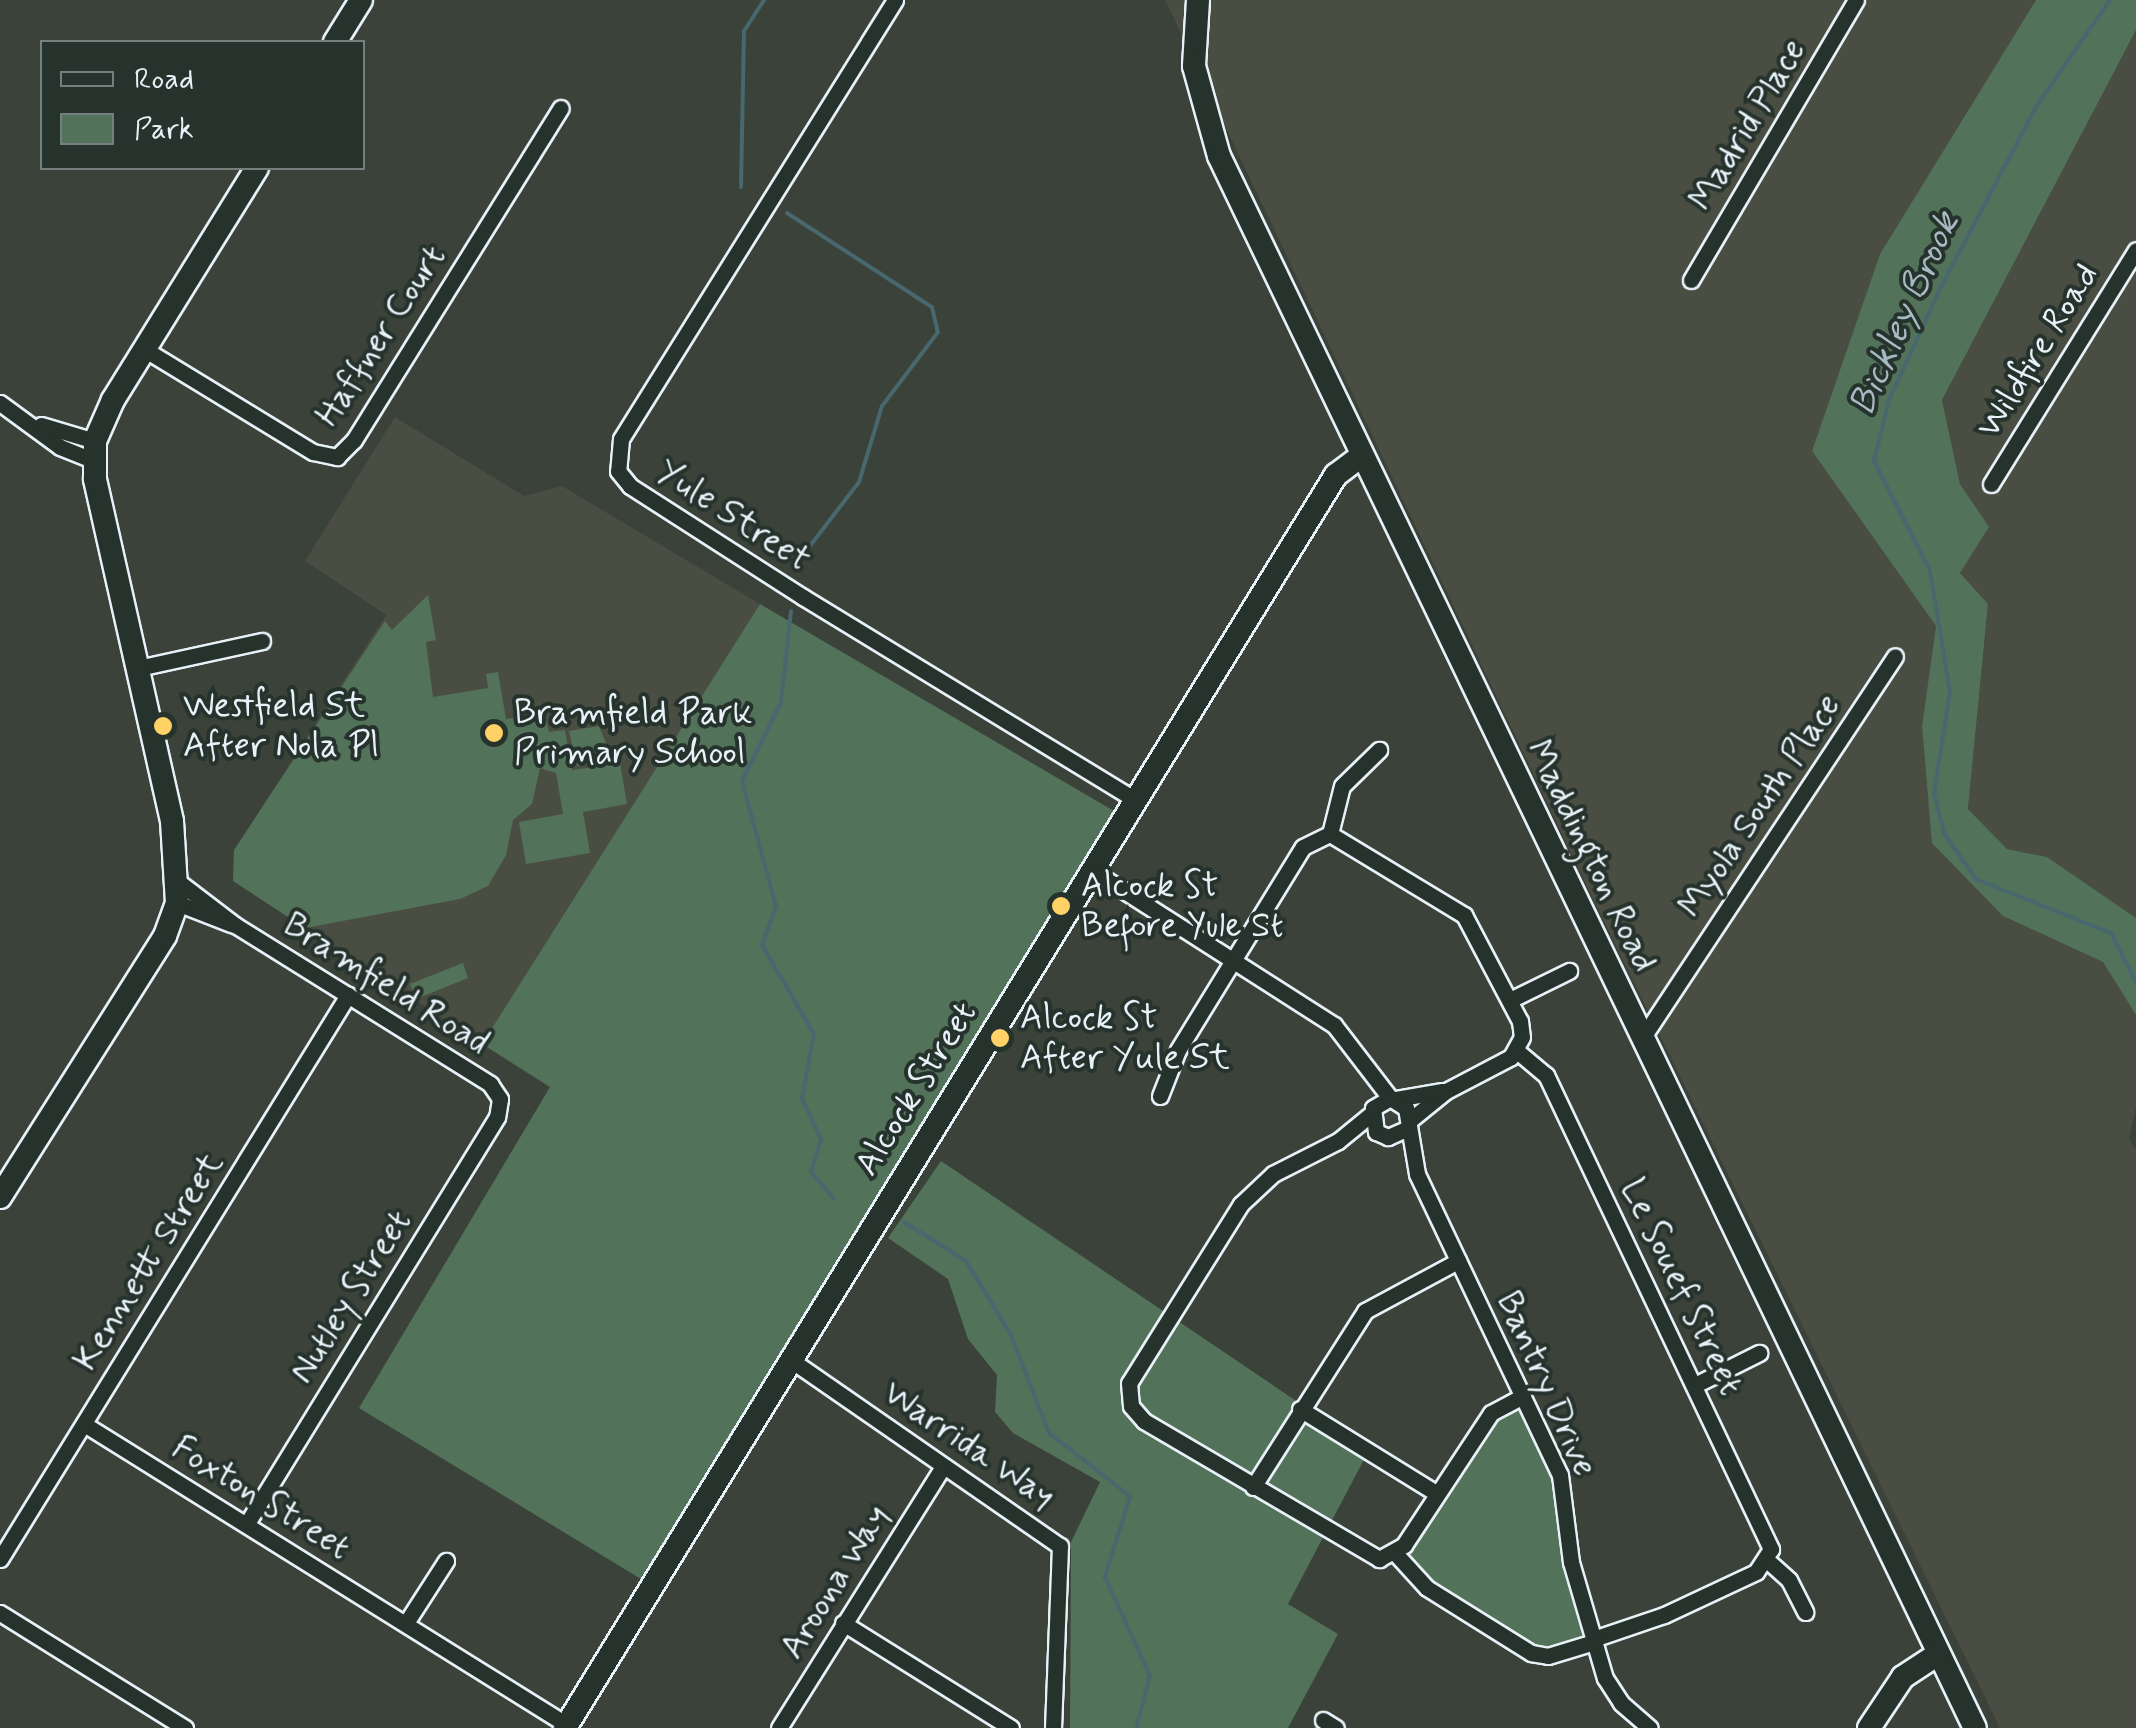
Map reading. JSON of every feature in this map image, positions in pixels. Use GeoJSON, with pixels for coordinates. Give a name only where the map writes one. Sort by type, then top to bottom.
{"type":"FeatureCollection","features":[{"type":"Feature","properties":{"kind":"main road"},"geometry":{"type":"LineString","coordinates":[[335,40],[361,0]]}},
{"type":"Feature","properties":{"kind":"main road","name":"Maddington Road"},"geometry":{"type":"LineString","coordinates":[[1198,0],[1194,66],[1202,109],[1364,466],[1974,1728]]}},
{"type":"Feature","properties":{"kind":"main road"},"geometry":{"type":"LineString","coordinates":[[0,1197],[164,936],[179,893],[94,450],[144,349],[256,170]]}},
{"type":"Feature","properties":{"kind":"main road","name":"Alcock Street"},"geometry":{"type":"LineString","coordinates":[[566,1726],[1336,476],[1364,466]]}},
{"type":"Feature","properties":{"kind":"main road"},"geometry":{"type":"LineString","coordinates":[[1869,1728],[1890,1693],[1942,1662]]}},
{"type":"Feature","properties":{"kind":"street","name":"Yule Street"},"geometry":{"type":"LineString","coordinates":[[895,0],[621,438],[618,471],[630,486],[787,586],[1136,800]]}},
{"type":"Feature","properties":{"kind":"street","name":"Madrid Place"},"geometry":{"type":"LineString","coordinates":[[1691,280],[1856,0]]}},
{"type":"Feature","properties":{"kind":"street","name":"Haffner Court"},"geometry":{"type":"LineString","coordinates":[[144,349],[313,452],[337,458],[354,440],[561,108]]}},
{"type":"Feature","properties":{"kind":"street","name":"Wildfire Road"},"geometry":{"type":"LineString","coordinates":[[1991,484],[2136,250]]}},
{"type":"Feature","properties":{"kind":"street"},"geometry":{"type":"LineString","coordinates":[[0,403],[60,446],[94,450]]}},
{"type":"Feature","properties":{"kind":"street"},"geometry":{"type":"LineString","coordinates":[[138,668],[262,641]]}},
{"type":"Feature","properties":{"kind":"street","name":"Myola South Place"},"geometry":{"type":"LineString","coordinates":[[1641,1040],[1895,656]]}},
{"type":"Feature","properties":{"kind":"street"},"geometry":{"type":"LineString","coordinates":[[1330,834],[1342,786],[1379,750]]}},
{"type":"Feature","properties":{"kind":"street"},"geometry":{"type":"LineString","coordinates":[[1160,1096],[1178,1050],[1303,847],[1330,834]]}},
{"type":"Feature","properties":{"kind":"street"},"geometry":{"type":"LineString","coordinates":[[1330,834],[1464,916],[1522,1029],[1516,1051],[1446,1091],[1407,1125],[1385,1136],[1338,1142]]}},
{"type":"Feature","properties":{"kind":"street"},"geometry":{"type":"LineString","coordinates":[[1093,872],[1334,1025],[1393,1099]]}},
{"type":"Feature","properties":{"kind":"street","name":"Bramfield Road"},"geometry":{"type":"LineString","coordinates":[[179,893],[490,1084],[500,1098]]}},
{"type":"Feature","properties":{"kind":"street"},"geometry":{"type":"LineString","coordinates":[[1510,1000],[1569,971]]}},
{"type":"Feature","properties":{"kind":"street","name":"Kennett Street"},"geometry":{"type":"LineString","coordinates":[[0,1559],[348,996]]}},
{"type":"Feature","properties":{"kind":"street","name":"Le Souef Street"},"geometry":{"type":"LineString","coordinates":[[1516,1051],[1546,1076],[1768,1536],[1768,1561],[1789,1580],[1805,1612]]}},
{"type":"Feature","properties":{"kind":"street"},"geometry":{"type":"LineString","coordinates":[[1361,1061],[1372,1111]]}},
{"type":"Feature","properties":{"kind":"street"},"geometry":{"type":"LineString","coordinates":[[1446,1091],[1393,1099],[1372,1111],[1338,1142],[1273,1174],[1241,1204],[1129,1383],[1131,1406],[1144,1421],[1367,1557],[1395,1553],[1491,1414],[1523,1396]]}},
{"type":"Feature","properties":{"kind":"street","name":"Nutley Street"},"geometry":{"type":"LineString","coordinates":[[248,1524],[497,1117],[500,1098]]}},
{"type":"Feature","properties":{"kind":"street","name":"Bantry Drive"},"geometry":{"type":"LineString","coordinates":[[1393,1099],[1407,1125],[1417,1174],[1560,1475],[1571,1562],[1593,1640],[1621,1703],[1650,1728]]}},
{"type":"Feature","properties":{"kind":"street","name":"Bantry Drive"},"geometry":{"type":"LineString","coordinates":[[1372,1111],[1385,1136],[1417,1174]]}},
{"type":"Feature","properties":{"kind":"street"},"geometry":{"type":"LineString","coordinates":[[1252,1487],[1365,1311],[1458,1261]]}},
{"type":"Feature","properties":{"kind":"street"},"geometry":{"type":"LineString","coordinates":[[1695,1385],[1759,1353]]}},
{"type":"Feature","properties":{"kind":"street","name":"Warrida Way"},"geometry":{"type":"LineString","coordinates":[[790,1360],[1060,1546],[1053,1728]]}},
{"type":"Feature","properties":{"kind":"street"},"geometry":{"type":"LineString","coordinates":[[1300,1409],[1436,1493]]}},
{"type":"Feature","properties":{"kind":"street","name":"Foxton Street"},"geometry":{"type":"LineString","coordinates":[[84,1424],[566,1726]]}},
{"type":"Feature","properties":{"kind":"street","name":"Aroona Way"},"geometry":{"type":"LineString","coordinates":[[779,1728],[942,1468]]}},
{"type":"Feature","properties":{"kind":"street"},"geometry":{"type":"LineString","coordinates":[[1395,1553],[1426,1588],[1532,1653],[1548,1656],[1664,1616],[1768,1561]]}},
{"type":"Feature","properties":{"kind":"street"},"geometry":{"type":"LineString","coordinates":[[406,1623],[446,1562]]}},
{"type":"Feature","properties":{"kind":"street"},"geometry":{"type":"LineString","coordinates":[[0,1613],[185,1728]]}},
{"type":"Feature","properties":{"kind":"street"},"geometry":{"type":"LineString","coordinates":[[842,1622],[1011,1728]]}},
{"type":"Feature","properties":{"kind":"shaded area"},"geometry":{"type":"Polygon","coordinates":[[[1165,0],[2036,0],[1880,254],[1812,451],[1936,626],[1922,726],[2003,916],[2103,962],[2136,1015],[2136,1107],[2129,1139],[2136,1150],[2136,1728],[2000,1728],[1593,899],[1165,0]]]}},
{"type":"Feature","properties":{"kind":"shaded area"},"geometry":{"type":"Polygon","coordinates":[[[2136,30],[2136,918],[2047,857],[2007,849],[1968,809],[1988,605],[1960,573],[1989,527],[1960,484],[1942,400],[2136,30]]]}},
{"type":"Feature","properties":{"kind":"shaded area","name":"Bramfield Park Primary School"},"geometry":{"type":"Polygon","coordinates":[[[395,417],[524,496],[562,486],[760,604],[482,1044],[233,881],[234,850],[386,615],[305,561],[395,417]]]}},
{"type":"Feature","properties":{"kind":"green space"},"geometry":{"type":"Polygon","coordinates":[[[2036,0],[2136,0],[2136,30],[1942,400],[1960,484],[1989,527],[1960,573],[1988,604],[1968,809],[2007,849],[2047,857],[2136,918],[2136,1015],[2103,962],[2003,916],[1932,843],[1922,726],[1936,626],[1812,451],[1880,254],[2036,0]]]}},
{"type":"Feature","properties":{"kind":"green space"},"geometry":{"type":"Polygon","coordinates":[[[428,595],[436,640],[426,642],[433,697],[488,688],[486,674],[498,672],[506,719],[545,715],[549,732],[565,730],[572,770],[620,763],[627,804],[583,812],[590,853],[526,864],[519,822],[563,814],[556,773],[540,768],[532,804],[513,820],[506,855],[488,886],[460,899],[305,928],[233,881],[234,850],[385,621],[392,630],[428,595]]]}},
{"type":"Feature","properties":{"kind":"green space"},"geometry":{"type":"Polygon","coordinates":[[[760,604],[1114,811],[641,1579],[359,1408],[550,1087],[482,1044],[760,604]]]}},
{"type":"Feature","properties":{"kind":"green space"},"geometry":{"type":"Polygon","coordinates":[[[599,726],[612,758],[577,766],[569,731],[599,726]]]}},
{"type":"Feature","properties":{"kind":"green space"},"geometry":{"type":"Polygon","coordinates":[[[463,963],[468,978],[416,999],[410,984],[463,963]]]}},
{"type":"Feature","properties":{"kind":"green space"},"geometry":{"type":"Polygon","coordinates":[[[941,1161],[1369,1450],[1288,1604],[1338,1634],[1288,1728],[1070,1728],[1071,1542],[1100,1482],[1013,1433],[995,1412],[997,1375],[968,1339],[948,1279],[888,1238],[941,1161]]]}},
{"type":"Feature","properties":{"kind":"green space"},"geometry":{"type":"Polygon","coordinates":[[[1523,1396],[1544,1439],[1594,1642],[1548,1656],[1407,1570],[1395,1553],[1491,1413],[1523,1396]]]}},
{"type":"Feature","properties":{"kind":"waterway"},"geometry":{"type":"LineString","coordinates":[[741,187],[744,31],[764,0]]}},
{"type":"Feature","properties":{"kind":"waterway","name":"Bickley Brook"},"geometry":{"type":"LineString","coordinates":[[2110,0],[2037,105],[1941,287],[1889,400],[1874,461],[1930,571],[1950,692],[1934,793],[1944,833],[1976,879],[2111,933],[2136,982]]}},
{"type":"Feature","properties":{"kind":"waterway"},"geometry":{"type":"LineString","coordinates":[[787,213],[932,307],[938,332],[882,406],[859,482],[793,568]]}},
{"type":"Feature","properties":{"kind":"waterway"},"geometry":{"type":"LineString","coordinates":[[791,611],[781,702],[742,781],[776,906],[762,945],[814,1034],[802,1099],[821,1139],[811,1172],[834,1198]]}},
{"type":"Feature","properties":{"kind":"waterway"},"geometry":{"type":"LineString","coordinates":[[904,1222],[966,1261],[1010,1333],[1049,1433],[1130,1496],[1105,1577],[1150,1676],[1136,1728]]}},
{"type":"Feature","properties":{"kind":"place","name":"Westfield St After Nola Pl"},"geometry":{"type":"Point","coordinates":[163,726]}},
{"type":"Feature","properties":{"kind":"place","name":"Bramfield Park Primary School"},"geometry":{"type":"Point","coordinates":[494,733]}},
{"type":"Feature","properties":{"kind":"place","name":"Alcock St Before Yule St"},"geometry":{"type":"Point","coordinates":[1061,906]}},
{"type":"Feature","properties":{"kind":"place","name":"Alcock St After Yule St"},"geometry":{"type":"Point","coordinates":[1000,1038]}}]}
